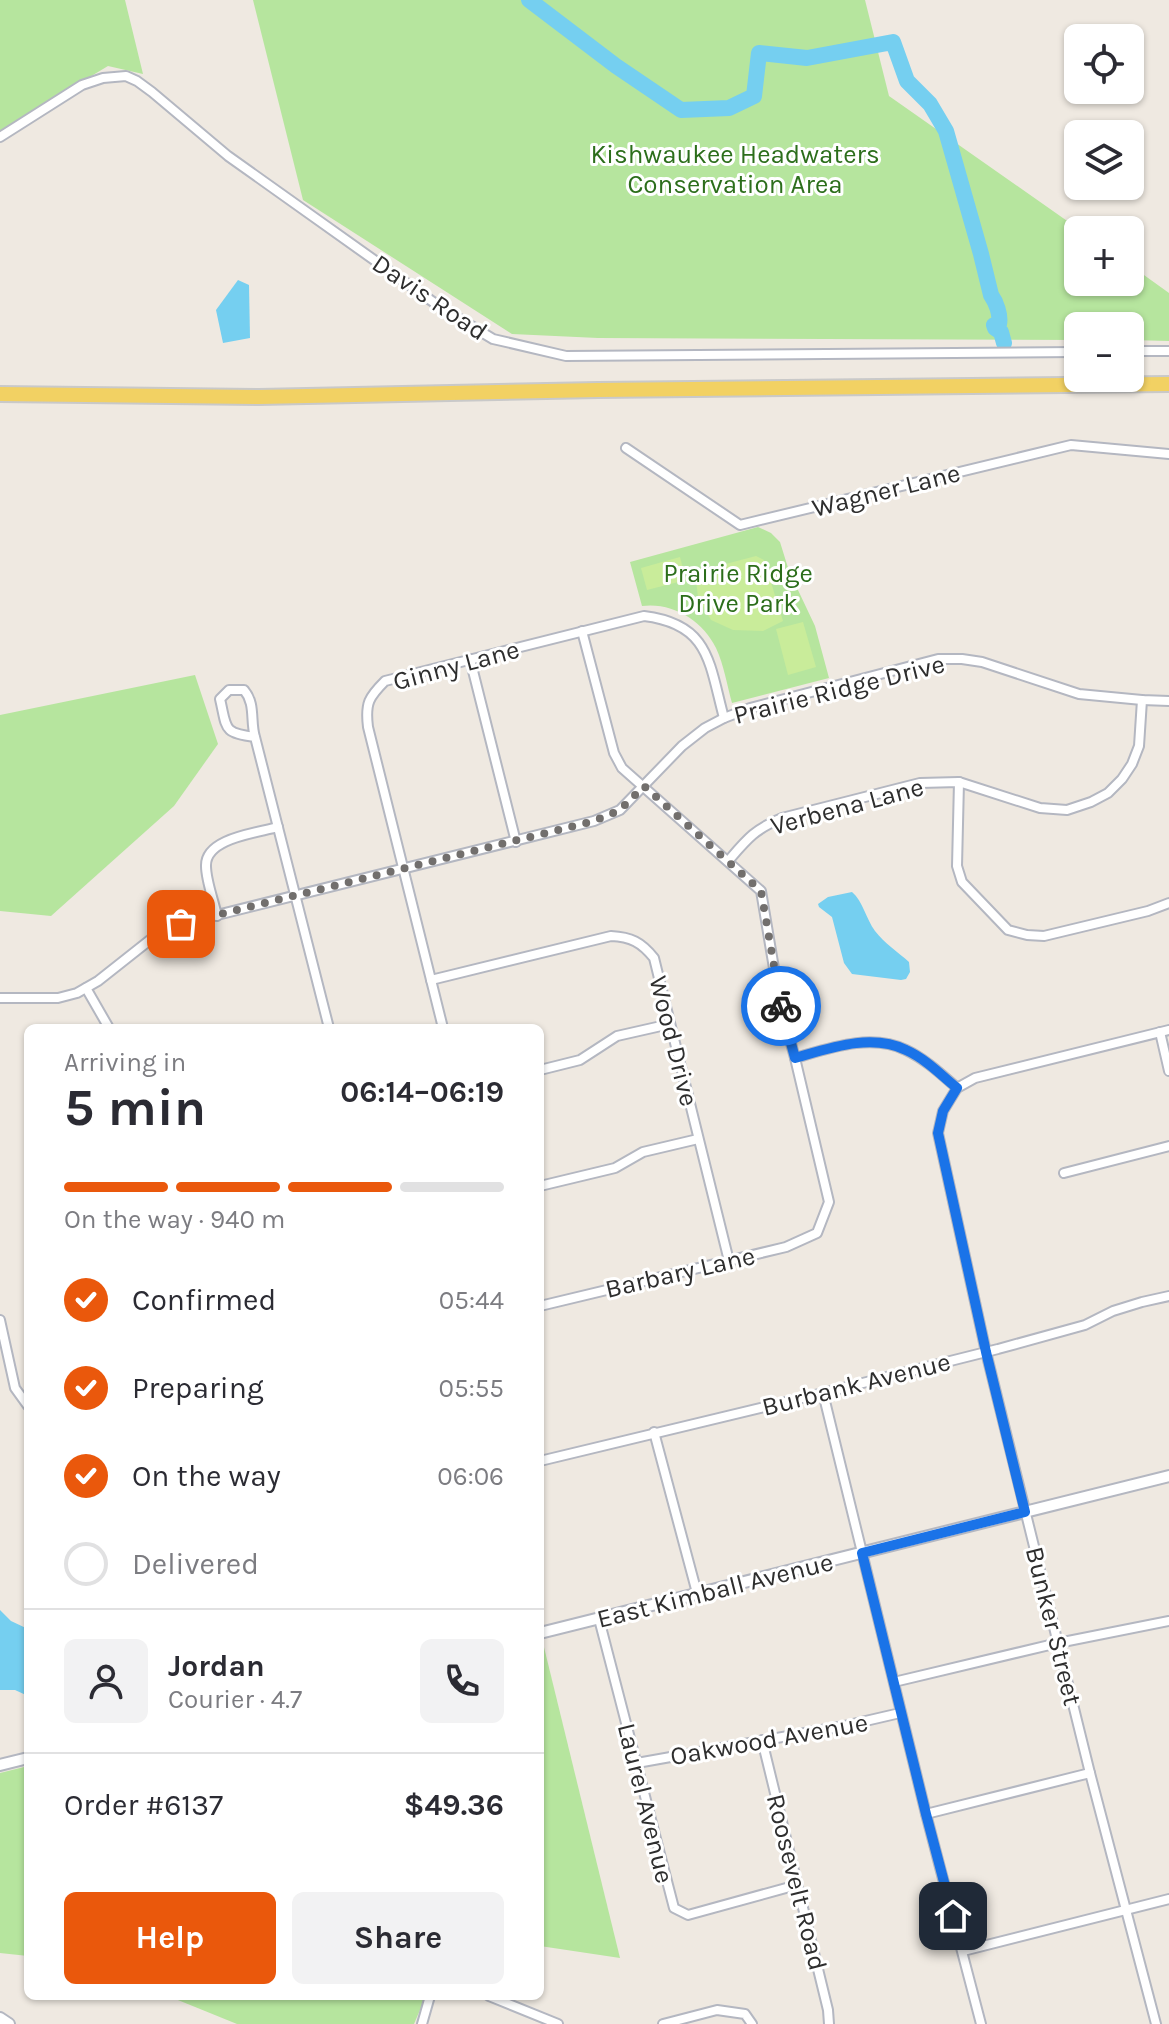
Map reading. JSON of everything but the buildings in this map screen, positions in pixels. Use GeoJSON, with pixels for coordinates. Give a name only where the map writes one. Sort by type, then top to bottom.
{"type":"FeatureCollection","features":[{"type":"Feature","properties":{"kind":"main road"},"geometry":{"type":"LineString","coordinates":[[0,394],[259,397],[1169,384]]}},
{"type":"Feature","properties":{"kind":"street","name":"Davis Road"},"geometry":{"type":"LineString","coordinates":[[0,137],[82,85],[103,78],[126,76],[152,92],[228,156],[443,309],[493,339],[566,356],[1064,352]]}},
{"type":"Feature","properties":{"kind":"street"},"geometry":{"type":"LineString","coordinates":[[1144,351],[1169,351]]}},
{"type":"Feature","properties":{"kind":"street","name":"Wagner Lane"},"geometry":{"type":"LineString","coordinates":[[626,448],[740,525],[1071,445],[1169,454]]}},
{"type":"Feature","properties":{"kind":"street","name":"Ginny Lane"},"geometry":{"type":"LineString","coordinates":[[442,1024],[368,727],[366,712],[370,696],[385,681],[644,616],[666,619],[698,639],[708,658],[724,718]]}},
{"type":"Feature","properties":{"kind":"street"},"geometry":{"type":"LineString","coordinates":[[582,631],[614,753],[622,768],[761,891],[780,1004],[795,1058],[849,1043],[880,1043],[904,1049],[926,1062],[957,1088],[1000,1070],[1164,1031],[1169,1071]]}},
{"type":"Feature","properties":{"kind":"street"},"geometry":{"type":"LineString","coordinates":[[470,659],[516,842]]}},
{"type":"Feature","properties":{"kind":"street","name":"Prairie Ridge Drive"},"geometry":{"type":"LineString","coordinates":[[0,998],[58,998],[77,993],[98,981],[160,932],[181,924],[594,821],[620,810],[682,746],[724,718],[750,708],[938,659],[982,662],[1079,694],[1169,701]]}},
{"type":"Feature","properties":{"kind":"street"},"geometry":{"type":"LineString","coordinates":[[255,737],[238,735],[227,728],[220,699],[229,690],[244,690],[248,695],[254,720],[253,730],[255,737],[278,827],[295,897],[328,1024]]}},
{"type":"Feature","properties":{"kind":"street","name":"Verbena Lane"},"geometry":{"type":"LineString","coordinates":[[729,860],[751,835],[782,818],[920,783],[959,782],[1040,808],[1067,810],[1091,802],[1108,793],[1132,764],[1139,746],[1142,700]]}},
{"type":"Feature","properties":{"kind":"street"},"geometry":{"type":"LineString","coordinates":[[959,782],[957,866],[962,882],[1008,930],[1044,936],[1169,903]]}},
{"type":"Feature","properties":{"kind":"street"},"geometry":{"type":"LineString","coordinates":[[217,916],[206,866],[208,855],[214,847],[225,842],[278,827]]}},
{"type":"Feature","properties":{"kind":"street","name":"Wood Drive"},"geometry":{"type":"LineString","coordinates":[[431,980],[611,936],[629,937],[643,944],[654,958],[729,1261]]}},
{"type":"Feature","properties":{"kind":"street"},"geometry":{"type":"LineString","coordinates":[[86,988],[107,1024]]}},
{"type":"Feature","properties":{"kind":"street"},"geometry":{"type":"LineString","coordinates":[[544,1069],[580,1060],[617,1036],[670,1024]]}},
{"type":"Feature","properties":{"kind":"street","name":"Barbary Lane"},"geometry":{"type":"LineString","coordinates":[[544,1305],[786,1247],[817,1233],[829,1202],[795,1058]]}},
{"type":"Feature","properties":{"kind":"street","name":"Bunker Street"},"geometry":{"type":"LineString","coordinates":[[957,1088],[943,1111],[938,1133],[1025,1512],[1156,2024]]}},
{"type":"Feature","properties":{"kind":"street"},"geometry":{"type":"LineString","coordinates":[[544,1185],[615,1168],[643,1152],[698,1139]]}},
{"type":"Feature","properties":{"kind":"street"},"geometry":{"type":"LineString","coordinates":[[1064,1173],[1169,1146]]}},
{"type":"Feature","properties":{"kind":"street","name":"Burbank Avenue"},"geometry":{"type":"LineString","coordinates":[[544,1460],[986,1352],[1085,1325],[1113,1311],[1169,1296]]}},
{"type":"Feature","properties":{"kind":"street"},"geometry":{"type":"LineString","coordinates":[[0,1320],[15,1388],[24,1400]]}},
{"type":"Feature","properties":{"kind":"street"},"geometry":{"type":"LineString","coordinates":[[823,1393],[900,1713],[981,2024]]}},
{"type":"Feature","properties":{"kind":"street"},"geometry":{"type":"LineString","coordinates":[[654,1432],[697,1593]]}},
{"type":"Feature","properties":{"kind":"street","name":"East Kimball Avenue"},"geometry":{"type":"LineString","coordinates":[[544,1632],[1169,1476]]}},
{"type":"Feature","properties":{"kind":"street","name":"Laurel Avenue"},"geometry":{"type":"LineString","coordinates":[[599,1619],[674,1908],[688,1915],[797,1885]]}},
{"type":"Feature","properties":{"kind":"street"},"geometry":{"type":"LineString","coordinates":[[894,1682],[1058,1643],[1169,1621]]}},
{"type":"Feature","properties":{"kind":"street","name":"Oakwood Avenue"},"geometry":{"type":"LineString","coordinates":[[637,1763],[900,1713]]}},
{"type":"Feature","properties":{"kind":"street","name":"Roosevelt Road"},"geometry":{"type":"LineString","coordinates":[[762,1740],[829,2024]]}},
{"type":"Feature","properties":{"kind":"street"},"geometry":{"type":"LineString","coordinates":[[0,1765],[24,1759]]}},
{"type":"Feature","properties":{"kind":"street"},"geometry":{"type":"LineString","coordinates":[[926,1814],[1090,1773]]}},
{"type":"Feature","properties":{"kind":"street"},"geometry":{"type":"LineString","coordinates":[[963,1951],[1169,1899]]}},
{"type":"Feature","properties":{"kind":"street"},"geometry":{"type":"LineString","coordinates":[[422,2024],[429,2000]]}},
{"type":"Feature","properties":{"kind":"street"},"geometry":{"type":"LineString","coordinates":[[499,2000],[558,2024]]}},
{"type":"Feature","properties":{"kind":"street"},"geometry":{"type":"LineString","coordinates":[[663,2024],[717,2010],[745,2014],[752,2024]]}},
{"type":"Feature","properties":{"kind":"street"},"geometry":{"type":"LineString","coordinates":[[0,2018],[9,2024]]}},
{"type":"Feature","properties":{"kind":"green space"},"geometry":{"type":"Polygon","coordinates":[[[0,0],[125,0],[143,74],[108,66],[0,131],[0,0]]]}},
{"type":"Feature","properties":{"kind":"green space","name":"Kishwaukee Headwaters Conservation Area"},"geometry":{"type":"Polygon","coordinates":[[[253,0],[865,0],[889,96],[1064,219],[1064,296],[1144,296],[1144,275],[1169,293],[1169,341],[1144,340],[1144,312],[1064,312],[1064,340],[598,338],[512,334],[303,200],[253,0]]]}},
{"type":"Feature","properties":{"kind":"green space","name":"Prairie Ridge Drive Park"},"geometry":{"type":"Polygon","coordinates":[[[758,527],[780,542],[789,571],[815,626],[829,678],[732,703],[721,661],[710,638],[695,622],[676,610],[642,606],[630,562],[758,527]]]}},
{"type":"Feature","properties":{"kind":"green space"},"geometry":{"type":"Polygon","coordinates":[[[756,556],[764,560],[783,621],[763,631],[733,630],[711,620],[698,597],[695,572],[756,556]]]}},
{"type":"Feature","properties":{"kind":"green space"},"geometry":{"type":"Polygon","coordinates":[[[680,557],[686,580],[647,590],[641,568],[680,557]]]}},
{"type":"Feature","properties":{"kind":"green space"},"geometry":{"type":"Polygon","coordinates":[[[803,622],[816,667],[788,675],[776,629],[803,622]]]}},
{"type":"Feature","properties":{"kind":"green space"},"geometry":{"type":"Polygon","coordinates":[[[195,675],[218,744],[174,806],[51,916],[0,911],[0,715],[195,675]]]}},
{"type":"Feature","properties":{"kind":"green space"},"geometry":{"type":"Polygon","coordinates":[[[544,1647],[620,1958],[544,1947],[544,1647]]]}},
{"type":"Feature","properties":{"kind":"green space"},"geometry":{"type":"Polygon","coordinates":[[[24,1767],[24,1956],[0,1953],[0,1773],[24,1767]]]}},
{"type":"Feature","properties":{"kind":"green space"},"geometry":{"type":"Polygon","coordinates":[[[178,2000],[424,2000],[414,2024],[237,2024],[178,2000]]]}},
{"type":"Feature","properties":{"kind":"water"},"geometry":{"type":"Polygon","coordinates":[[[238,280],[249,285],[250,338],[223,343],[216,310],[238,280]]]}},
{"type":"Feature","properties":{"kind":"water"},"geometry":{"type":"Polygon","coordinates":[[[852,892],[875,931],[909,962],[910,972],[906,979],[852,974],[844,963],[832,917],[818,904],[828,897],[852,892]]]}},
{"type":"Feature","properties":{"kind":"water"},"geometry":{"type":"Polygon","coordinates":[[[0,1610],[11,1621],[24,1627],[24,1694],[15,1690],[0,1690],[0,1610]]]}},
{"type":"Feature","properties":{"kind":"waterway"},"geometry":{"type":"LineString","coordinates":[[529,0],[616,66],[681,110],[729,108],[754,96],[759,53],[807,58],[893,42],[907,81],[930,104],[946,131],[991,295],[999,313],[999,324],[994,325],[1001,332],[1004,343]]}},
{"type":"Feature","properties":{"kind":"way so far"},"geometry":{"type":"LineString","coordinates":[[181,924],[594,821],[620,810],[644,786],[761,891],[781,1006]]}},
{"type":"Feature","properties":{"kind":"route"},"geometry":{"type":"LineString","coordinates":[[781,1006],[795,1058],[849,1043],[880,1043],[904,1049],[926,1062],[957,1088],[943,1111],[938,1133],[1025,1512],[862,1553],[953,1916]]}}]}
